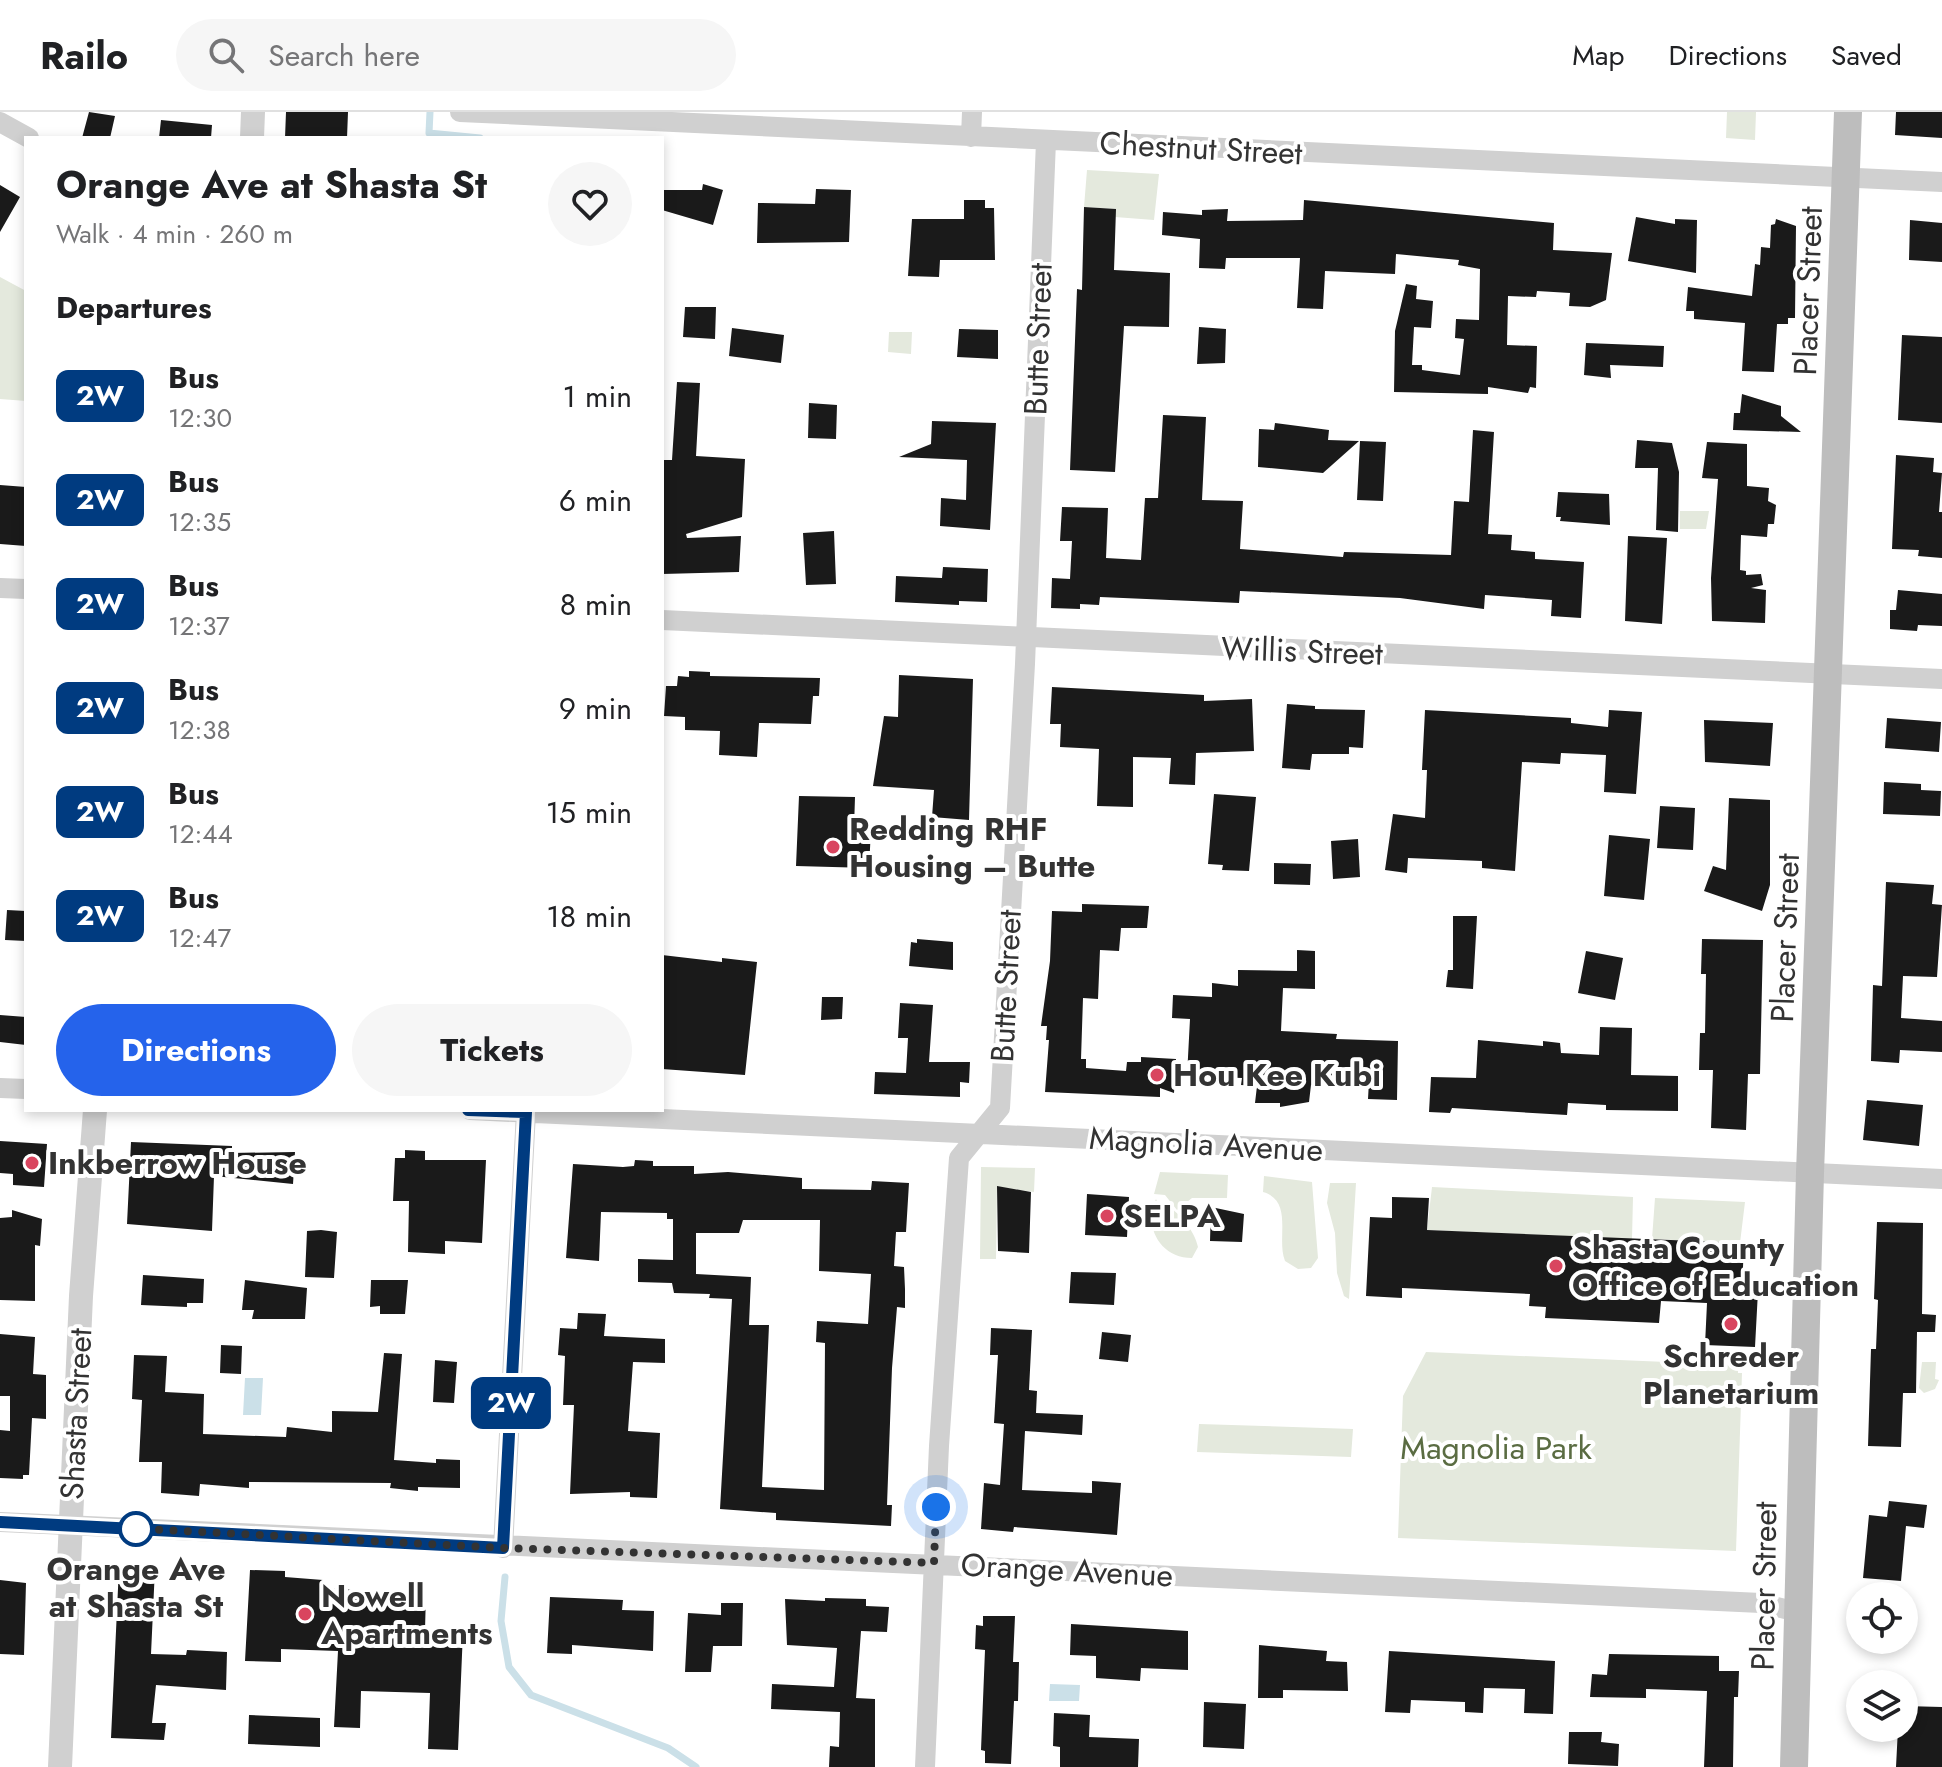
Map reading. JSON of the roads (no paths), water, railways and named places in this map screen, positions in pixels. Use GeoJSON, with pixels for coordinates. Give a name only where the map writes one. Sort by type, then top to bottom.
{"type":"FeatureCollection","features":[{"type":"Feature","properties":{"kind":"main road","name":"Placer Street"},"geometry":{"type":"LineString","coordinates":[[1794,1767],[1810,1173],[1848,112]]}},
{"type":"Feature","properties":{"kind":"street"},"geometry":{"type":"LineString","coordinates":[[252,136],[253,112]]}},
{"type":"Feature","properties":{"kind":"street","name":"Chestnut Street"},"geometry":{"type":"LineString","coordinates":[[460,112],[1942,182]]}},
{"type":"Feature","properties":{"kind":"street"},"geometry":{"type":"LineString","coordinates":[[971,137],[972,112]]}},
{"type":"Feature","properties":{"kind":"street"},"geometry":{"type":"LineString","coordinates":[[0,122],[25,136]]}},
{"type":"Feature","properties":{"kind":"street","name":"Butte Street"},"geometry":{"type":"LineString","coordinates":[[925,1767],[959,1158],[1000,1108],[1026,639],[1046,141]]}},
{"type":"Feature","properties":{"kind":"street"},"geometry":{"type":"LineString","coordinates":[[0,588],[24,589]]}},
{"type":"Feature","properties":{"kind":"street","name":"Willis Street"},"geometry":{"type":"LineString","coordinates":[[664,620],[1942,679]]}},
{"type":"Feature","properties":{"kind":"street"},"geometry":{"type":"LineString","coordinates":[[0,1088],[24,1089]]}},
{"type":"Feature","properties":{"kind":"street","name":"Shasta Street"},"geometry":{"type":"LineString","coordinates":[[60,1767],[81,1296],[95,1112]]}},
{"type":"Feature","properties":{"kind":"street"},"geometry":{"type":"LineString","coordinates":[[503,1548],[526,1112]]}},
{"type":"Feature","properties":{"kind":"street","name":"Magnolia Avenue"},"geometry":{"type":"LineString","coordinates":[[526,1112],[1942,1179]]}},
{"type":"Feature","properties":{"kind":"street","name":"Orange Avenue"},"geometry":{"type":"LineString","coordinates":[[0,1522],[503,1548],[934,1563],[1761,1603],[1797,1612]]}},
{"type":"Feature","properties":{"kind":"water"},"geometry":{"type":"Polygon","coordinates":[[[245,1378],[263,1378],[261,1415],[243,1415],[245,1378]]]}},
{"type":"Feature","properties":{"kind":"water"},"geometry":{"type":"Polygon","coordinates":[[[1050,1684],[1080,1685],[1079,1701],[1049,1701],[1050,1684]]]}},
{"type":"Feature","properties":{"kind":"waterway"},"geometry":{"type":"LineString","coordinates":[[430,112],[429,133],[460,136]]}},
{"type":"Feature","properties":{"kind":"waterway"},"geometry":{"type":"LineString","coordinates":[[505,1577],[501,1621],[509,1667],[531,1695],[668,1748],[696,1767]]}},
{"type":"Feature","properties":{"kind":"place","name":"Redding RHF Housing – Butte"},"geometry":{"type":"Point","coordinates":[833,847]}},
{"type":"Feature","properties":{"kind":"place","name":"Hou Kee Kubi"},"geometry":{"type":"Point","coordinates":[1157,1075]}},
{"type":"Feature","properties":{"kind":"place","name":"Inkberrow House"},"geometry":{"type":"Point","coordinates":[32,1163]}},
{"type":"Feature","properties":{"kind":"place","name":"SELPA"},"geometry":{"type":"Point","coordinates":[1107,1216]}},
{"type":"Feature","properties":{"kind":"place","name":"Shasta County Office of Education"},"geometry":{"type":"Point","coordinates":[1556,1266]}},
{"type":"Feature","properties":{"kind":"place","name":"Schreder Planetarium"},"geometry":{"type":"Point","coordinates":[1731,1324]}},
{"type":"Feature","properties":{"kind":"place","name":"Orange Ave at Shasta St"},"geometry":{"type":"Point","coordinates":[136,1529]}},
{"type":"Feature","properties":{"kind":"place","name":"Nowell Apartments"},"geometry":{"type":"Point","coordinates":[305,1614]}},
{"type":"Feature","properties":{"kind":"park label","name":"Magnolia Park"},"geometry":{"type":"Point","coordinates":[1496,1448]}}]}
